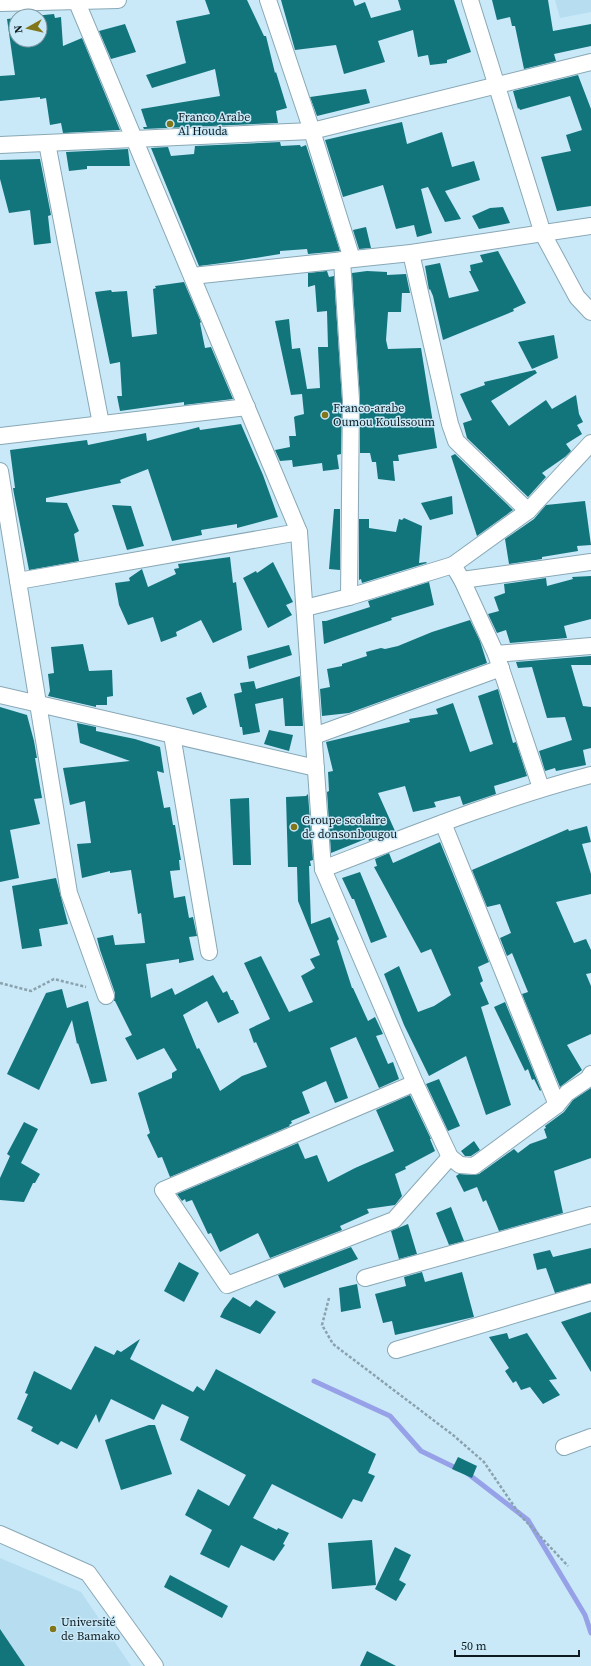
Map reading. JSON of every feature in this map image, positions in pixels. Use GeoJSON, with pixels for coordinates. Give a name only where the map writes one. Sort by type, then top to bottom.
{"type":"FeatureCollection","features":[{"type":"Feature","properties":{"kind":"street"},"geometry":{"type":"LineString","coordinates":[[76,0],[299,532],[323,870],[415,1083],[450,1157],[460,1165],[474,1166],[556,1105],[567,1093],[588,1079],[591,1074]]}},
{"type":"Feature","properties":{"kind":"street"},"geometry":{"type":"LineString","coordinates":[[0,3],[118,0]]}},
{"type":"Feature","properties":{"kind":"street"},"geometry":{"type":"LineString","coordinates":[[268,0],[312,131],[347,260],[351,400],[349,597]]}},
{"type":"Feature","properties":{"kind":"street"},"geometry":{"type":"LineString","coordinates":[[470,0],[543,234],[577,297],[591,312]]}},
{"type":"Feature","properties":{"kind":"street"},"geometry":{"type":"LineString","coordinates":[[0,145],[312,131],[591,62]]}},
{"type":"Feature","properties":{"kind":"street"},"geometry":{"type":"LineString","coordinates":[[47,143],[100,424]]}},
{"type":"Feature","properties":{"kind":"street"},"geometry":{"type":"LineString","coordinates":[[192,276],[411,253],[591,226]]}},
{"type":"Feature","properties":{"kind":"street"},"geometry":{"type":"LineString","coordinates":[[411,253],[450,424],[456,441],[528,511]]}},
{"type":"Feature","properties":{"kind":"street"},"geometry":{"type":"LineString","coordinates":[[0,436],[247,407]]}},
{"type":"Feature","properties":{"kind":"street"},"geometry":{"type":"LineString","coordinates":[[305,608],[349,597],[453,565],[528,511],[591,443]]}},
{"type":"Feature","properties":{"kind":"street"},"geometry":{"type":"LineString","coordinates":[[0,471],[69,893],[104,992]]}},
{"type":"Feature","properties":{"kind":"street"},"geometry":{"type":"LineString","coordinates":[[18,581],[299,532]]}},
{"type":"Feature","properties":{"kind":"street"},"geometry":{"type":"LineString","coordinates":[[462,580],[591,562]]}},
{"type":"Feature","properties":{"kind":"street"},"geometry":{"type":"LineString","coordinates":[[453,565],[462,580],[498,661],[541,788]]}},
{"type":"Feature","properties":{"kind":"street"},"geometry":{"type":"LineString","coordinates":[[314,736],[498,661],[591,646]]}},
{"type":"Feature","properties":{"kind":"street"},"geometry":{"type":"LineString","coordinates":[[0,695],[316,768]]}},
{"type":"Feature","properties":{"kind":"street"},"geometry":{"type":"LineString","coordinates":[[172,735],[209,952]]}},
{"type":"Feature","properties":{"kind":"street"},"geometry":{"type":"LineString","coordinates":[[323,870],[443,823],[541,788],[590,779]]}},
{"type":"Feature","properties":{"kind":"street"},"geometry":{"type":"LineString","coordinates":[[443,823],[556,1105]]}},
{"type":"Feature","properties":{"kind":"street"},"geometry":{"type":"LineString","coordinates":[[415,1083],[163,1190],[227,1285],[394,1220],[450,1157]]}},
{"type":"Feature","properties":{"kind":"street"},"geometry":{"type":"LineString","coordinates":[[365,1278],[591,1215]]}},
{"type":"Feature","properties":{"kind":"street"},"geometry":{"type":"LineString","coordinates":[[396,1350],[591,1292]]}},
{"type":"Feature","properties":{"kind":"street"},"geometry":{"type":"LineString","coordinates":[[564,1447],[591,1437]]}},
{"type":"Feature","properties":{"kind":"street"},"geometry":{"type":"LineString","coordinates":[[0,1534],[88,1573],[155,1666]]}},
{"type":"Feature","properties":{"kind":"path"},"geometry":{"type":"LineString","coordinates":[[0,983],[31,991],[54,980],[104,992]]}},
{"type":"Feature","properties":{"kind":"path"},"geometry":{"type":"LineString","coordinates":[[329,1298],[322,1325],[333,1344],[453,1435],[484,1462],[520,1515],[568,1566]]}},
{"type":"Feature","properties":{"kind":"shaded area"},"geometry":{"type":"Polygon","coordinates":[[[555,0],[591,0],[591,12],[560,18],[555,0]]]}},
{"type":"Feature","properties":{"kind":"shaded area","name":"Université de Bamako"},"geometry":{"type":"Polygon","coordinates":[[[0,1558],[81,1592],[131,1666],[0,1666],[0,1558]]]}},
{"type":"Feature","properties":{"kind":"building"},"geometry":{"type":"Polygon","coordinates":[[[205,0],[247,0],[264,36],[266,36],[275,73],[276,72],[287,108],[276,111],[278,123],[144,129],[143,127],[147,127],[141,109],[220,96],[215,69],[152,88],[146,75],[186,63],[176,21],[210,14],[205,0]]]}},
{"type":"Feature","properties":{"kind":"building"},"geometry":{"type":"Polygon","coordinates":[[[281,0],[353,0],[355,6],[365,2],[371,18],[401,10],[398,0],[454,0],[471,52],[447,60],[447,63],[430,65],[428,55],[418,57],[413,30],[378,41],[385,62],[344,74],[336,45],[295,50],[281,0]]]}},
{"type":"Feature","properties":{"kind":"building"},"geometry":{"type":"Polygon","coordinates":[[[492,0],[548,0],[553,31],[591,24],[591,46],[554,54],[556,61],[524,69],[515,26],[512,26],[510,17],[497,20],[492,0]]]}},
{"type":"Feature","properties":{"kind":"building"},"geometry":{"type":"Polygon","coordinates":[[[54,14],[55,18],[61,17],[63,46],[82,38],[120,130],[63,133],[61,123],[50,125],[46,98],[40,99],[40,97],[0,101],[0,76],[15,75],[11,48],[48,48],[48,15],[54,14]]]}},
{"type":"Feature","properties":{"kind":"building"},"geometry":{"type":"Polygon","coordinates":[[[125,24],[136,52],[111,59],[99,31],[125,24]]]}},
{"type":"Feature","properties":{"kind":"building"},"geometry":{"type":"Polygon","coordinates":[[[578,75],[591,109],[591,206],[557,211],[541,157],[571,151],[566,135],[582,130],[570,96],[520,110],[519,108],[518,109],[513,91],[578,75]]]}},
{"type":"Feature","properties":{"kind":"building"},"geometry":{"type":"Polygon","coordinates":[[[366,89],[370,103],[317,116],[310,97],[366,89]]]}},
{"type":"Feature","properties":{"kind":"building"},"geometry":{"type":"Polygon","coordinates":[[[402,122],[407,144],[442,132],[452,167],[474,161],[480,180],[445,191],[461,219],[445,222],[428,187],[421,189],[432,233],[417,237],[414,225],[396,229],[383,185],[343,197],[325,140],[402,122]]]}},
{"type":"Feature","properties":{"kind":"building"},"geometry":{"type":"Polygon","coordinates":[[[280,142],[281,146],[300,145],[301,147],[306,145],[340,251],[308,254],[307,249],[280,251],[280,254],[199,266],[151,148],[168,147],[171,156],[194,154],[195,146],[280,142]]]}},
{"type":"Feature","properties":{"kind":"building"},"geometry":{"type":"Polygon","coordinates":[[[128,149],[130,166],[87,166],[87,169],[69,171],[66,152],[128,149]]]}},
{"type":"Feature","properties":{"kind":"building"},"geometry":{"type":"Polygon","coordinates":[[[40,159],[51,215],[48,216],[51,243],[34,245],[30,210],[9,213],[0,179],[0,160],[40,159]]]}},
{"type":"Feature","properties":{"kind":"building"},"geometry":{"type":"Polygon","coordinates":[[[503,207],[510,223],[479,229],[472,216],[490,208],[503,207]]]}},
{"type":"Feature","properties":{"kind":"building"},"geometry":{"type":"Polygon","coordinates":[[[366,227],[371,248],[359,249],[353,230],[366,227]]]}},
{"type":"Feature","properties":{"kind":"building"},"geometry":{"type":"Polygon","coordinates":[[[498,251],[526,303],[513,309],[514,311],[443,340],[433,296],[430,289],[429,290],[425,266],[440,263],[449,298],[479,291],[469,271],[471,271],[470,265],[483,262],[480,255],[498,251]]]}},
{"type":"Feature","properties":{"kind":"building"},"geometry":{"type":"Polygon","coordinates":[[[327,271],[329,277],[334,276],[342,400],[341,454],[337,455],[339,469],[323,471],[322,463],[293,467],[292,460],[280,461],[275,450],[290,447],[289,436],[296,436],[294,417],[304,414],[302,394],[291,395],[275,321],[289,319],[292,349],[300,348],[307,389],[320,388],[318,347],[328,347],[327,311],[317,312],[315,285],[308,287],[308,273],[327,271]]]}},
{"type":"Feature","properties":{"kind":"building"},"geometry":{"type":"Polygon","coordinates":[[[367,271],[387,272],[387,275],[406,274],[410,293],[402,293],[401,312],[388,312],[386,340],[388,349],[421,348],[437,448],[398,455],[399,461],[393,461],[395,481],[378,479],[376,462],[372,462],[370,453],[360,453],[360,399],[352,273],[367,271]]]}},
{"type":"Feature","properties":{"kind":"building"},"geometry":{"type":"Polygon","coordinates":[[[184,282],[201,322],[205,348],[211,347],[233,399],[184,405],[184,402],[120,411],[117,396],[122,396],[120,362],[110,364],[95,292],[111,290],[112,292],[127,291],[132,337],[157,334],[153,289],[156,288],[155,286],[184,282]]]}},
{"type":"Feature","properties":{"kind":"building"},"geometry":{"type":"Polygon","coordinates":[[[554,335],[558,358],[532,369],[518,342],[554,335]]]}},
{"type":"Feature","properties":{"kind":"building"},"geometry":{"type":"Polygon","coordinates":[[[535,370],[537,373],[491,401],[509,426],[546,400],[552,409],[576,395],[579,414],[583,422],[577,425],[582,434],[566,444],[571,451],[542,473],[546,477],[528,497],[467,438],[463,423],[472,420],[460,394],[485,385],[484,382],[535,370]]]}},
{"type":"Feature","properties":{"kind":"building"},"geometry":{"type":"Polygon","coordinates":[[[241,424],[263,475],[278,517],[237,528],[237,524],[201,530],[202,535],[172,541],[148,469],[120,480],[121,483],[46,498],[46,502],[67,503],[79,531],[74,534],[79,561],[29,570],[13,488],[15,488],[10,450],[87,440],[88,445],[146,433],[147,441],[199,427],[200,430],[241,424]]]}},
{"type":"Feature","properties":{"kind":"building"},"geometry":{"type":"Polygon","coordinates":[[[455,454],[513,510],[477,536],[451,456],[455,454]]]}},
{"type":"Feature","properties":{"kind":"building"},"geometry":{"type":"Polygon","coordinates":[[[452,496],[453,514],[430,520],[421,503],[452,496]]]}},
{"type":"Feature","properties":{"kind":"building"},"geometry":{"type":"Polygon","coordinates":[[[585,501],[591,545],[577,546],[578,551],[509,564],[505,539],[534,519],[546,505],[585,501]]]}},
{"type":"Feature","properties":{"kind":"building"},"geometry":{"type":"Polygon","coordinates":[[[112,505],[131,506],[144,546],[127,550],[112,505]]]}},
{"type":"Feature","properties":{"kind":"building"},"geometry":{"type":"Polygon","coordinates":[[[334,509],[340,509],[340,570],[329,569],[334,509]]]}},
{"type":"Feature","properties":{"kind":"building"},"geometry":{"type":"Polygon","coordinates":[[[404,518],[422,526],[419,563],[427,563],[362,583],[361,579],[359,580],[359,519],[369,519],[369,528],[396,532],[399,519],[402,520],[404,518]]]}},
{"type":"Feature","properties":{"kind":"building"},"geometry":{"type":"Polygon","coordinates":[[[230,557],[233,583],[236,582],[242,630],[213,643],[201,620],[176,632],[177,636],[161,642],[153,617],[128,625],[119,605],[115,583],[130,581],[129,578],[142,569],[148,587],[176,574],[174,569],[179,568],[178,564],[230,557]]]}},
{"type":"Feature","properties":{"kind":"building"},"geometry":{"type":"Polygon","coordinates":[[[273,562],[293,602],[286,605],[292,615],[268,628],[243,578],[256,571],[257,573],[273,562]]]}},
{"type":"Feature","properties":{"kind":"building"},"geometry":{"type":"Polygon","coordinates":[[[591,576],[591,619],[564,626],[567,638],[510,643],[506,630],[497,633],[488,614],[499,611],[494,597],[505,593],[504,584],[546,578],[547,586],[573,579],[572,577],[591,576]]]}},
{"type":"Feature","properties":{"kind":"building"},"geometry":{"type":"Polygon","coordinates":[[[429,582],[434,605],[391,618],[392,620],[324,644],[322,621],[370,607],[368,601],[429,582]]]}},
{"type":"Feature","properties":{"kind":"building"},"geometry":{"type":"Polygon","coordinates":[[[470,620],[480,641],[487,663],[349,713],[322,716],[320,689],[330,687],[327,669],[342,666],[342,664],[367,656],[366,652],[398,646],[432,632],[470,620]]]}},
{"type":"Feature","properties":{"kind":"building"},"geometry":{"type":"Polygon","coordinates":[[[83,644],[89,671],[112,670],[113,696],[107,697],[107,705],[96,705],[96,707],[48,696],[50,691],[48,674],[54,673],[51,647],[83,644]]]}},
{"type":"Feature","properties":{"kind":"building"},"geometry":{"type":"Polygon","coordinates":[[[289,645],[292,655],[249,669],[247,656],[289,645]]]}},
{"type":"Feature","properties":{"kind":"building"},"geometry":{"type":"Polygon","coordinates":[[[591,656],[591,665],[571,665],[583,706],[591,707],[591,748],[583,750],[586,765],[556,771],[555,768],[545,771],[539,751],[572,740],[565,717],[547,718],[532,667],[518,668],[516,662],[591,656]]]}},
{"type":"Feature","properties":{"kind":"building"},"geometry":{"type":"Polygon","coordinates":[[[300,676],[303,726],[285,726],[283,698],[255,704],[260,732],[243,735],[242,727],[240,727],[234,694],[242,692],[240,683],[254,681],[256,689],[300,676]]]}},
{"type":"Feature","properties":{"kind":"building"},"geometry":{"type":"Polygon","coordinates":[[[498,689],[513,743],[516,742],[527,776],[494,786],[496,794],[463,805],[460,796],[434,802],[436,807],[413,812],[405,786],[378,793],[395,831],[369,841],[368,838],[331,853],[327,792],[329,791],[328,772],[333,771],[326,742],[410,722],[409,719],[438,714],[436,709],[453,703],[470,752],[493,744],[478,696],[498,689]]]}},
{"type":"Feature","properties":{"kind":"building"},"geometry":{"type":"Polygon","coordinates":[[[201,692],[207,707],[193,715],[186,698],[201,692]]]}},
{"type":"Feature","properties":{"kind":"building"},"geometry":{"type":"Polygon","coordinates":[[[0,707],[27,715],[34,741],[37,758],[35,758],[42,798],[34,799],[40,824],[10,830],[19,878],[0,882],[0,707]]]}},
{"type":"Feature","properties":{"kind":"building"},"geometry":{"type":"Polygon","coordinates":[[[77,723],[96,727],[96,731],[135,739],[160,747],[164,773],[157,771],[164,808],[170,807],[173,825],[175,825],[181,860],[179,860],[180,870],[170,871],[174,898],[185,896],[189,918],[193,917],[197,936],[189,937],[194,960],[179,963],[179,959],[146,964],[151,998],[172,988],[175,995],[213,975],[223,993],[227,991],[239,1013],[218,1023],[207,1001],[183,1015],[197,1049],[199,1048],[220,1091],[242,1076],[267,1067],[256,1042],[254,1043],[249,1029],[270,1019],[244,963],[261,956],[289,1012],[313,1002],[301,976],[315,968],[310,959],[320,955],[298,901],[297,867],[288,867],[286,797],[306,796],[308,794],[313,860],[310,861],[311,866],[309,866],[311,924],[330,917],[339,939],[337,941],[352,988],[368,1021],[375,1017],[383,1034],[376,1036],[388,1064],[393,1062],[399,1079],[379,1088],[356,1037],[330,1048],[348,1098],[335,1103],[326,1081],[302,1092],[310,1113],[291,1121],[292,1123],[289,1125],[290,1126],[170,1177],[162,1157],[158,1158],[147,1135],[150,1133],[138,1093],[172,1078],[172,1073],[177,1070],[164,1048],[137,1060],[125,1038],[132,1035],[114,1001],[115,993],[97,938],[113,935],[115,945],[145,943],[141,913],[138,914],[131,870],[110,873],[110,871],[82,878],[77,844],[91,843],[85,801],[70,805],[63,768],[130,761],[80,743],[77,723]]]}},
{"type":"Feature","properties":{"kind":"building"},"geometry":{"type":"Polygon","coordinates":[[[269,730],[293,735],[289,751],[264,744],[269,730]]]}},
{"type":"Feature","properties":{"kind":"building"},"geometry":{"type":"Polygon","coordinates":[[[249,798],[251,865],[233,865],[230,799],[249,798]]]}},
{"type":"Feature","properties":{"kind":"building"},"geometry":{"type":"Polygon","coordinates":[[[587,826],[591,842],[582,844],[591,874],[591,894],[556,902],[574,943],[586,939],[591,950],[591,973],[586,974],[591,986],[591,1034],[567,1045],[582,1070],[560,1087],[522,994],[528,992],[512,953],[507,956],[500,938],[511,933],[500,904],[487,907],[472,870],[568,829],[569,831],[587,826]]]}},
{"type":"Feature","properties":{"kind":"building"},"geometry":{"type":"Polygon","coordinates":[[[440,842],[489,962],[478,967],[483,981],[480,983],[489,1004],[481,1007],[511,1105],[486,1115],[466,1056],[429,1076],[404,1025],[384,974],[399,966],[418,1012],[434,1006],[451,995],[431,949],[421,953],[374,867],[377,866],[375,859],[389,853],[393,863],[440,842]]]}},
{"type":"Feature","properties":{"kind":"building"},"geometry":{"type":"Polygon","coordinates":[[[360,872],[387,937],[371,943],[354,899],[352,899],[342,878],[360,872]]]}},
{"type":"Feature","properties":{"kind":"building"},"geometry":{"type":"Polygon","coordinates":[[[56,878],[68,924],[39,929],[42,946],[22,949],[12,886],[56,878]]]}},
{"type":"Feature","properties":{"kind":"building"},"geometry":{"type":"Polygon","coordinates":[[[62,989],[67,1008],[88,1001],[107,1081],[91,1084],[78,1043],[77,1044],[72,1020],[39,1090],[7,1074],[46,993],[62,989]]]}},
{"type":"Feature","properties":{"kind":"building"},"geometry":{"type":"Polygon","coordinates":[[[505,1002],[541,1090],[540,1091],[534,1079],[532,1080],[528,1069],[525,1071],[494,1007],[505,1002]]]}},
{"type":"Feature","properties":{"kind":"building"},"geometry":{"type":"Polygon","coordinates":[[[439,1079],[460,1126],[448,1131],[426,1084],[439,1079]]]}},
{"type":"Feature","properties":{"kind":"building"},"geometry":{"type":"Polygon","coordinates":[[[591,1088],[591,1158],[554,1171],[563,1213],[499,1231],[486,1200],[483,1202],[477,1187],[464,1192],[456,1176],[459,1174],[479,1174],[514,1149],[518,1153],[530,1144],[547,1138],[544,1129],[546,1128],[545,1126],[564,1112],[573,1100],[591,1088]]]}},
{"type":"Feature","properties":{"kind":"building"},"geometry":{"type":"Polygon","coordinates":[[[410,1095],[431,1139],[435,1151],[395,1174],[402,1196],[395,1205],[367,1209],[369,1213],[340,1226],[342,1230],[270,1258],[258,1233],[220,1252],[211,1233],[208,1234],[192,1200],[186,1202],[185,1199],[182,1201],[177,1194],[298,1143],[305,1159],[317,1155],[328,1182],[394,1151],[376,1110],[410,1095]]]}},
{"type":"Feature","properties":{"kind":"building"},"geometry":{"type":"Polygon","coordinates":[[[24,1122],[38,1129],[21,1163],[40,1174],[35,1183],[33,1183],[24,1202],[0,1200],[0,1178],[10,1156],[7,1154],[24,1122]]]}},
{"type":"Feature","properties":{"kind":"building"},"geometry":{"type":"Polygon","coordinates":[[[474,1141],[480,1150],[471,1156],[465,1156],[461,1151],[474,1141]]]}},
{"type":"Feature","properties":{"kind":"building"},"geometry":{"type":"Polygon","coordinates":[[[451,1207],[464,1241],[449,1245],[436,1213],[451,1207]]]}},
{"type":"Feature","properties":{"kind":"building"},"geometry":{"type":"Polygon","coordinates":[[[408,1224],[417,1254],[399,1259],[391,1231],[408,1224]]]}},
{"type":"Feature","properties":{"kind":"building"},"geometry":{"type":"Polygon","coordinates":[[[351,1247],[358,1259],[284,1288],[278,1275],[351,1247]]]}},
{"type":"Feature","properties":{"kind":"building"},"geometry":{"type":"Polygon","coordinates":[[[591,1248],[591,1283],[555,1293],[546,1268],[537,1270],[533,1254],[550,1250],[553,1257],[591,1248]]]}},
{"type":"Feature","properties":{"kind":"building"},"geometry":{"type":"Polygon","coordinates":[[[179,1262],[199,1273],[184,1302],[164,1291],[179,1262]]]}},
{"type":"Feature","properties":{"kind":"building"},"geometry":{"type":"Polygon","coordinates":[[[422,1272],[425,1282],[462,1272],[474,1317],[395,1335],[392,1321],[383,1323],[375,1294],[406,1286],[404,1277],[422,1272]]]}},
{"type":"Feature","properties":{"kind":"building"},"geometry":{"type":"Polygon","coordinates":[[[357,1284],[361,1308],[341,1312],[339,1288],[357,1284]]]}},
{"type":"Feature","properties":{"kind":"building"},"geometry":{"type":"Polygon","coordinates":[[[233,1297],[250,1307],[256,1300],[276,1312],[260,1334],[220,1317],[233,1297]]]}},
{"type":"Feature","properties":{"kind":"building"},"geometry":{"type":"Polygon","coordinates":[[[591,1312],[591,1372],[561,1322],[591,1312]]]}},
{"type":"Feature","properties":{"kind":"building"},"geometry":{"type":"Polygon","coordinates":[[[507,1333],[509,1339],[527,1333],[557,1379],[549,1380],[560,1395],[543,1404],[530,1387],[521,1390],[516,1381],[513,1383],[505,1371],[509,1368],[489,1337],[507,1333]]]}},
{"type":"Feature","properties":{"kind":"building"},"geometry":{"type":"Polygon","coordinates":[[[140,1339],[130,1359],[193,1392],[197,1386],[204,1391],[216,1369],[376,1454],[368,1473],[375,1476],[362,1502],[353,1499],[342,1519],[272,1484],[253,1518],[277,1530],[278,1528],[289,1533],[283,1544],[285,1545],[274,1561],[241,1545],[229,1568],[200,1554],[212,1530],[185,1515],[198,1489],[229,1506],[246,1475],[180,1440],[189,1417],[162,1404],[154,1420],[111,1399],[99,1423],[96,1414],[77,1449],[61,1441],[58,1445],[31,1431],[33,1427],[17,1419],[28,1394],[25,1393],[34,1371],[71,1390],[95,1346],[114,1355],[117,1350],[121,1352],[140,1339]]]}},
{"type":"Feature","properties":{"kind":"building"},"geometry":{"type":"Polygon","coordinates":[[[149,1425],[155,1425],[172,1474],[121,1490],[105,1440],[149,1425]]]}},
{"type":"Feature","properties":{"kind":"building"},"geometry":{"type":"Polygon","coordinates":[[[458,1457],[477,1466],[472,1478],[452,1469],[458,1457]]]}},
{"type":"Feature","properties":{"kind":"building"},"geometry":{"type":"Polygon","coordinates":[[[372,1540],[376,1585],[332,1589],[328,1543],[372,1540]]]}},
{"type":"Feature","properties":{"kind":"building"},"geometry":{"type":"Polygon","coordinates":[[[395,1547],[411,1555],[399,1580],[406,1584],[396,1601],[375,1589],[395,1547]]]}},
{"type":"Feature","properties":{"kind":"building"},"geometry":{"type":"Polygon","coordinates":[[[170,1575],[228,1606],[222,1618],[164,1587],[170,1575]]]}},
{"type":"Feature","properties":{"kind":"building"},"geometry":{"type":"Polygon","coordinates":[[[0,1629],[25,1666],[0,1666],[0,1629]]]}},
{"type":"Feature","properties":{"kind":"building"},"geometry":{"type":"Polygon","coordinates":[[[367,1651],[396,1666],[360,1666],[367,1651]]]}},
{"type":"Feature","properties":{"kind":"waterway"},"geometry":{"type":"LineString","coordinates":[[314,1381],[390,1416],[421,1451],[458,1469]]}},
{"type":"Feature","properties":{"kind":"waterway"},"geometry":{"type":"LineString","coordinates":[[467,1473],[528,1520],[585,1615],[591,1633]]}},
{"type":"Feature","properties":{"kind":"place","name":"Franco Arabe Al Houda"},"geometry":{"type":"Point","coordinates":[170,124]}},
{"type":"Feature","properties":{"kind":"place","name":"Franco-arabe Oumou Koulssoum"},"geometry":{"type":"Point","coordinates":[325,415]}},
{"type":"Feature","properties":{"kind":"place","name":"Groupe scolaire de donsonbougou"},"geometry":{"type":"Point","coordinates":[294,827]}},
{"type":"Feature","properties":{"kind":"place","name":"Université de Bamako"},"geometry":{"type":"Point","coordinates":[53,1629]}}]}
